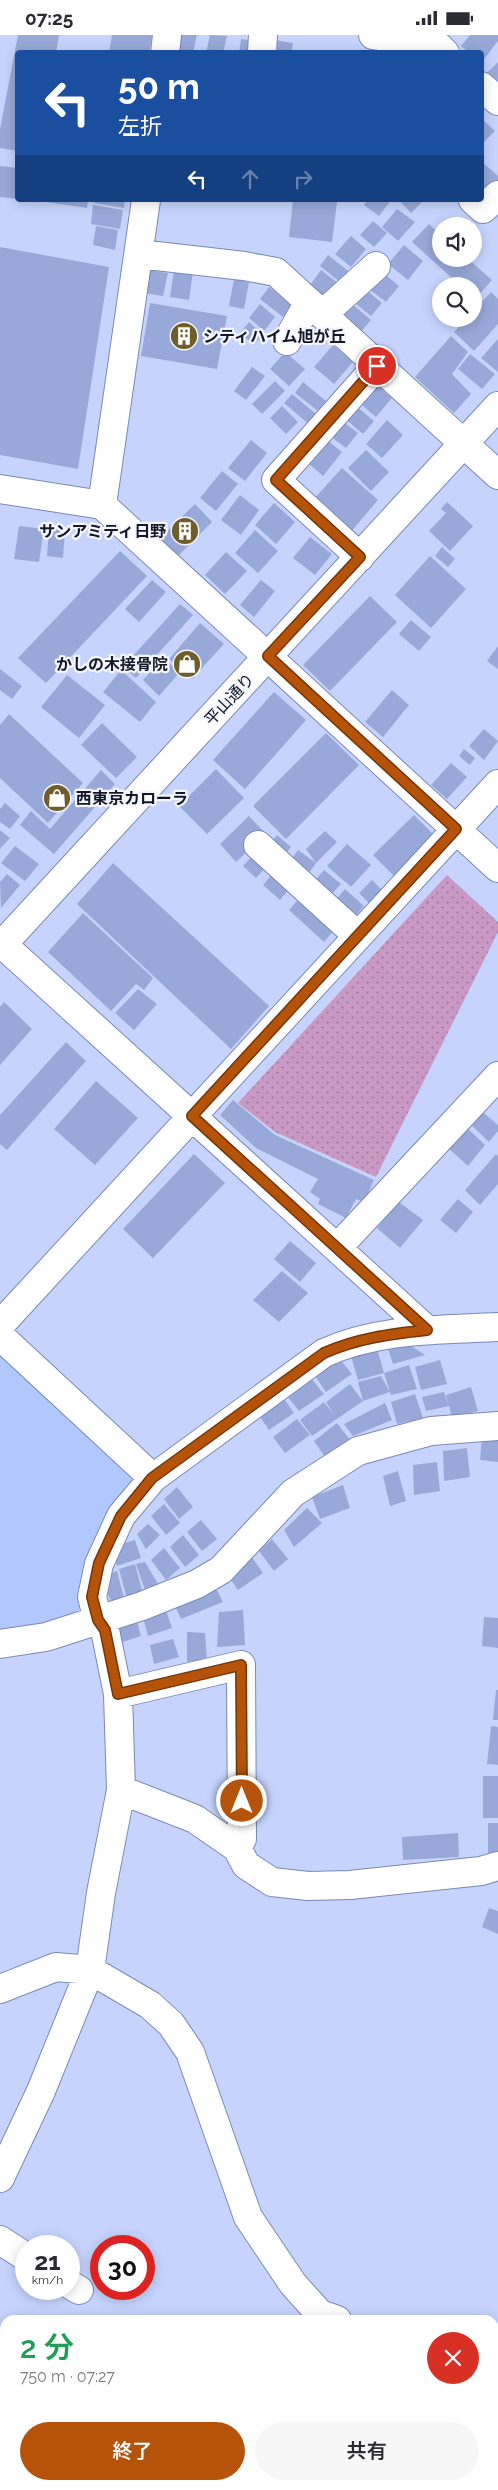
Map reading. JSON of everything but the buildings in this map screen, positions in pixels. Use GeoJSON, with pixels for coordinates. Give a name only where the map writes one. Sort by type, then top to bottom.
{"type":"FeatureCollection","features":[{"type":"Feature","properties":{"kind":"street"},"geometry":{"type":"LineString","coordinates":[[166,50],[168,35]]}},
{"type":"Feature","properties":{"kind":"street"},"geometry":{"type":"LineString","coordinates":[[262,50],[264,35]]}},
{"type":"Feature","properties":{"kind":"street"},"geometry":{"type":"LineString","coordinates":[[374,35],[441,44]]}},
{"type":"Feature","properties":{"kind":"street"},"geometry":{"type":"LineString","coordinates":[[475,202],[484,209],[498,195]]}},
{"type":"Feature","properties":{"kind":"street"},"geometry":{"type":"LineString","coordinates":[[102,505],[146,202]]}},
{"type":"Feature","properties":{"kind":"street"},"geometry":{"type":"LineString","coordinates":[[139,254],[244,266],[276,272],[498,475]]}},
{"type":"Feature","properties":{"kind":"street"},"geometry":{"type":"LineString","coordinates":[[287,341],[316,308],[376,266]]}},
{"type":"Feature","properties":{"kind":"street"},"geometry":{"type":"LineString","coordinates":[[360,557],[276,480],[377,366]]}},
{"type":"Feature","properties":{"kind":"street","name":"平山通り"},"geometry":{"type":"LineString","coordinates":[[1,945],[498,406]]}},
{"type":"Feature","properties":{"kind":"street"},"geometry":{"type":"LineString","coordinates":[[0,489],[102,505],[498,868]]}},
{"type":"Feature","properties":{"kind":"street"},"geometry":{"type":"LineString","coordinates":[[0,1325],[498,784]]}},
{"type":"Feature","properties":{"kind":"street"},"geometry":{"type":"LineString","coordinates":[[258,845],[358,936]]}},
{"type":"Feature","properties":{"kind":"street"},"geometry":{"type":"LineString","coordinates":[[1,945],[427,1330]]}},
{"type":"Feature","properties":{"kind":"street"},"geometry":{"type":"LineString","coordinates":[[337,1248],[498,1076]]}},
{"type":"Feature","properties":{"kind":"street"},"geometry":{"type":"LineString","coordinates":[[0,2178],[41,2091],[90,1970],[101,1893],[121,1790],[118,1694],[105,1630],[98,1620],[92,1597],[99,1563],[121,1516],[152,1478],[324,1353],[344,1344],[379,1335],[427,1330],[498,1327]]}},
{"type":"Feature","properties":{"kind":"street"},"geometry":{"type":"LineString","coordinates":[[0,1336],[152,1478]]}},
{"type":"Feature","properties":{"kind":"street"},"geometry":{"type":"LineString","coordinates":[[0,1644],[46,1637],[198,1584],[221,1570],[293,1493],[358,1451],[432,1431],[498,1426]]}},
{"type":"Feature","properties":{"kind":"street"},"geometry":{"type":"LineString","coordinates":[[118,1694],[241,1665],[242,1839],[237,1849]]}},
{"type":"Feature","properties":{"kind":"street"},"geometry":{"type":"LineString","coordinates":[[121,1790],[195,1819],[237,1849],[246,1865],[272,1882],[308,1886],[370,1883],[481,1871],[498,1866]]}},
{"type":"Feature","properties":{"kind":"street"},"geometry":{"type":"LineString","coordinates":[[0,1989],[56,1967],[90,1970],[150,2005],[171,2024],[190,2052],[248,2217],[293,2285],[323,2315]]}},
{"type":"Feature","properties":{"kind":"street"},"geometry":{"type":"LineString","coordinates":[[0,2240],[15,2250]]}},
{"type":"Feature","properties":{"kind":"shaded area"},"geometry":{"type":"Polygon","coordinates":[[[447,875],[498,922],[498,932],[376,1177],[275,1132],[238,1103],[447,875]]]}},
{"type":"Feature","properties":{"kind":"shaded area"},"geometry":{"type":"Polygon","coordinates":[[[0,1348],[136,1473],[135,1484],[82,1605],[71,1620],[0,1632],[0,1348]]]}},
{"type":"Feature","properties":{"kind":"place","name":"シティハイム旭が丘"},"geometry":{"type":"Point","coordinates":[184,336]}},
{"type":"Feature","properties":{"kind":"place","name":"サンアミティ日野"},"geometry":{"type":"Point","coordinates":[185,531]}},
{"type":"Feature","properties":{"kind":"place","name":"かしの木接骨院"},"geometry":{"type":"Point","coordinates":[187,664]}},
{"type":"Feature","properties":{"kind":"place","name":"西東京カローラ"},"geometry":{"type":"Point","coordinates":[57,798]}},
{"type":"Feature","properties":{"kind":"route"},"geometry":{"type":"LineString","coordinates":[[242,1801],[241,1665],[118,1694],[105,1630],[98,1620],[92,1597],[99,1563],[121,1516],[152,1478],[324,1353],[344,1344],[379,1335],[427,1330],[192,1116],[456,829],[268,656],[360,557],[276,480],[377,366]]}}]}
